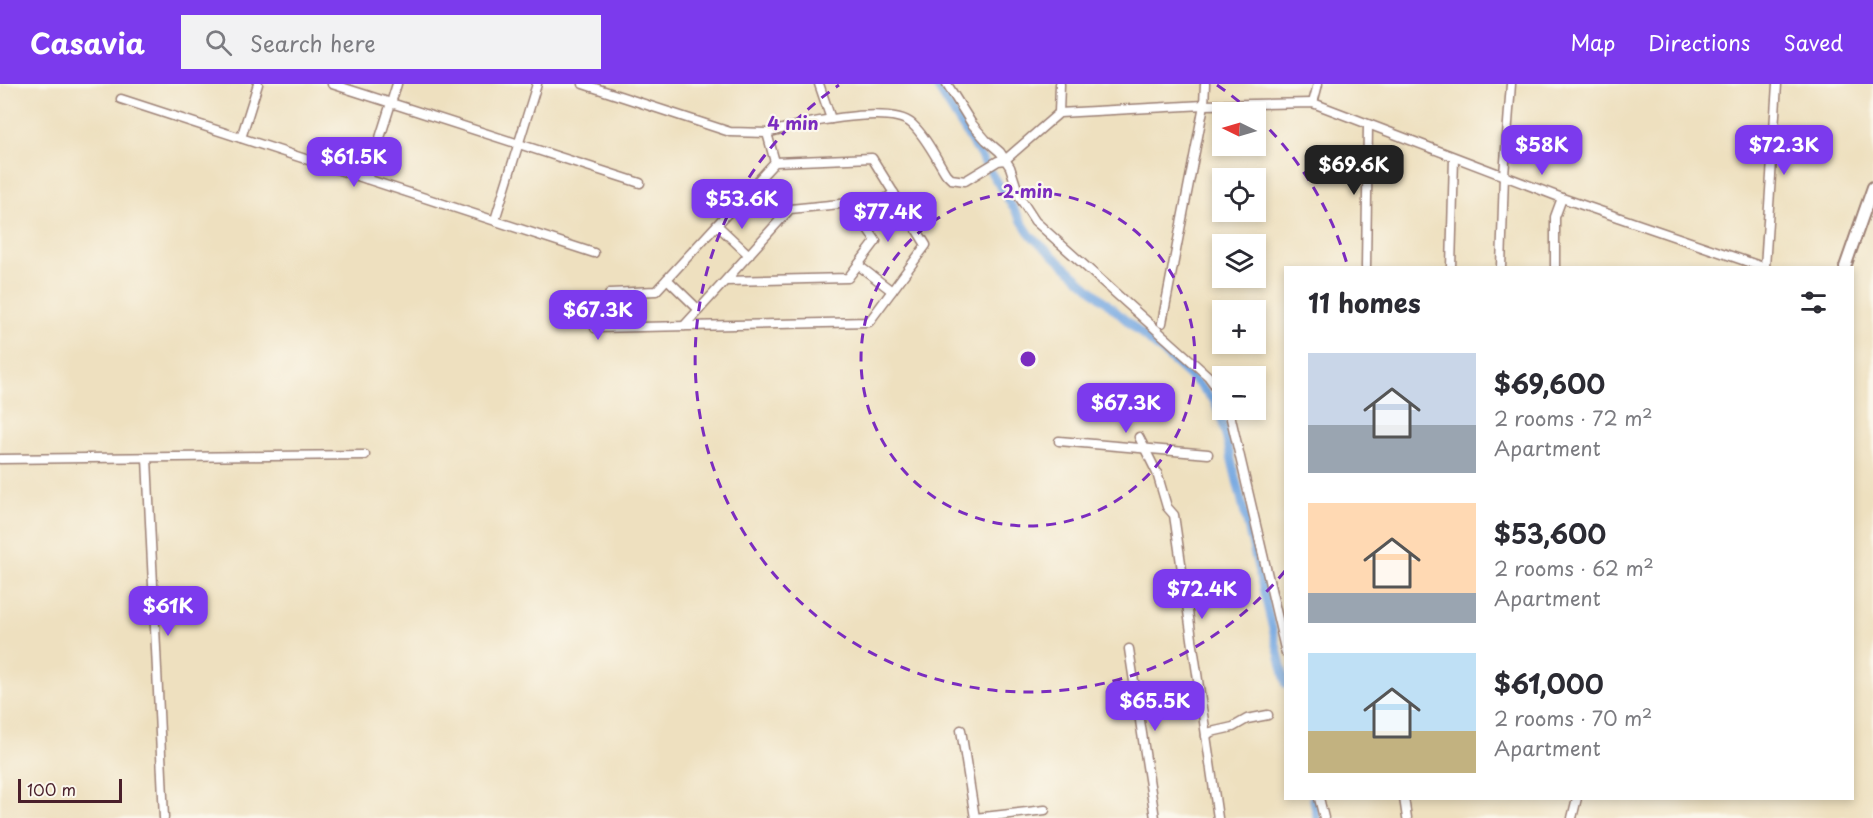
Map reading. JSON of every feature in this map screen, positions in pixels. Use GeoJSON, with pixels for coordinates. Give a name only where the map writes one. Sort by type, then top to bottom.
{"type":"FeatureCollection","features":[{"type":"Feature","properties":{"kind":"street"},"geometry":{"type":"LineString","coordinates":[[241,138],[258,84]]}},
{"type":"Feature","properties":{"kind":"street"},"geometry":{"type":"LineString","coordinates":[[332,84],[640,183]]}},
{"type":"Feature","properties":{"kind":"street"},"geometry":{"type":"LineString","coordinates":[[368,179],[397,84]]}},
{"type":"Feature","properties":{"kind":"street"},"geometry":{"type":"LineString","coordinates":[[495,220],[537,84]]}},
{"type":"Feature","properties":{"kind":"street"},"geometry":{"type":"LineString","coordinates":[[584,84],[730,132],[767,133],[831,119],[883,115],[903,118],[918,131],[946,174],[951,179],[965,181],[1002,160],[1059,112],[1204,105],[1313,104],[1562,198],[1761,266]]}},
{"type":"Feature","properties":{"kind":"street"},"geometry":{"type":"LineString","coordinates":[[819,84],[831,119]]}},
{"type":"Feature","properties":{"kind":"street"},"geometry":{"type":"LineString","coordinates":[[947,84],[972,124],[1010,167],[1020,198],[1035,221],[1212,381]]}},
{"type":"Feature","properties":{"kind":"street"},"geometry":{"type":"LineString","coordinates":[[1059,112],[1060,84]]}},
{"type":"Feature","properties":{"kind":"street"},"geometry":{"type":"LineString","coordinates":[[1162,324],[1204,105],[1205,84]]}},
{"type":"Feature","properties":{"kind":"street"},"geometry":{"type":"LineString","coordinates":[[1313,104],[1318,84]]}},
{"type":"Feature","properties":{"kind":"street"},"geometry":{"type":"LineString","coordinates":[[1501,266],[1504,176],[1511,84]]}},
{"type":"Feature","properties":{"kind":"street"},"geometry":{"type":"LineString","coordinates":[[1764,266],[1776,84]]}},
{"type":"Feature","properties":{"kind":"street"},"geometry":{"type":"LineString","coordinates":[[121,99],[594,253]]}},
{"type":"Feature","properties":{"kind":"street"},"geometry":{"type":"LineString","coordinates":[[1366,266],[1368,125]]}},
{"type":"Feature","properties":{"kind":"street"},"geometry":{"type":"LineString","coordinates":[[767,133],[775,162]]}},
{"type":"Feature","properties":{"kind":"street"},"geometry":{"type":"LineString","coordinates":[[873,158],[894,193],[926,245],[869,322],[595,328],[610,293],[656,291],[775,162],[873,158]]}},
{"type":"Feature","properties":{"kind":"street"},"geometry":{"type":"LineString","coordinates":[[1451,266],[1454,158]]}},
{"type":"Feature","properties":{"kind":"street"},"geometry":{"type":"LineString","coordinates":[[1845,266],[1873,186]]}},
{"type":"Feature","properties":{"kind":"street"},"geometry":{"type":"LineString","coordinates":[[859,216],[894,193]]}},
{"type":"Feature","properties":{"kind":"street"},"geometry":{"type":"LineString","coordinates":[[1555,266],[1555,217],[1562,198]]}},
{"type":"Feature","properties":{"kind":"street"},"geometry":{"type":"LineString","coordinates":[[684,326],[790,209],[850,203],[876,241],[848,278],[725,281]]}},
{"type":"Feature","properties":{"kind":"street"},"geometry":{"type":"LineString","coordinates":[[717,225],[749,255]]}},
{"type":"Feature","properties":{"kind":"street"},"geometry":{"type":"LineString","coordinates":[[858,265],[892,291]]}},
{"type":"Feature","properties":{"kind":"street"},"geometry":{"type":"LineString","coordinates":[[667,279],[699,310]]}},
{"type":"Feature","properties":{"kind":"street"},"geometry":{"type":"LineString","coordinates":[[1231,420],[1284,644]]}},
{"type":"Feature","properties":{"kind":"street"},"geometry":{"type":"LineString","coordinates":[[1139,437],[1157,473],[1167,507],[1174,515],[1218,818]]}},
{"type":"Feature","properties":{"kind":"street"},"geometry":{"type":"LineString","coordinates":[[1059,441],[1208,454]]}},
{"type":"Feature","properties":{"kind":"street"},"geometry":{"type":"LineString","coordinates":[[0,459],[365,455]]}},
{"type":"Feature","properties":{"kind":"street"},"geometry":{"type":"LineString","coordinates":[[147,458],[164,818]]}},
{"type":"Feature","properties":{"kind":"street"},"geometry":{"type":"LineString","coordinates":[[1129,649],[1155,818]]}},
{"type":"Feature","properties":{"kind":"street"},"geometry":{"type":"LineString","coordinates":[[1206,736],[1211,732],[1233,727],[1247,719],[1268,715]]}},
{"type":"Feature","properties":{"kind":"street"},"geometry":{"type":"LineString","coordinates":[[961,730],[975,818],[1045,810]]}},
{"type":"Feature","properties":{"kind":"street"},"geometry":{"type":"LineString","coordinates":[[1320,800],[1324,818]]}},
{"type":"Feature","properties":{"kind":"street"},"geometry":{"type":"LineString","coordinates":[[1404,800],[1407,818]]}},
{"type":"Feature","properties":{"kind":"street"},"geometry":{"type":"LineString","coordinates":[[1572,818],[1576,800]]}},
{"type":"Feature","properties":{"kind":"waterway"},"geometry":{"type":"LineString","coordinates":[[935,84],[1031,236],[1198,384],[1214,401],[1222,421],[1284,676]]}},
{"type":"Feature","properties":{"kind":"waterway"},"geometry":{"type":"LineString","coordinates":[[1313,800],[1317,818]]}}]}
